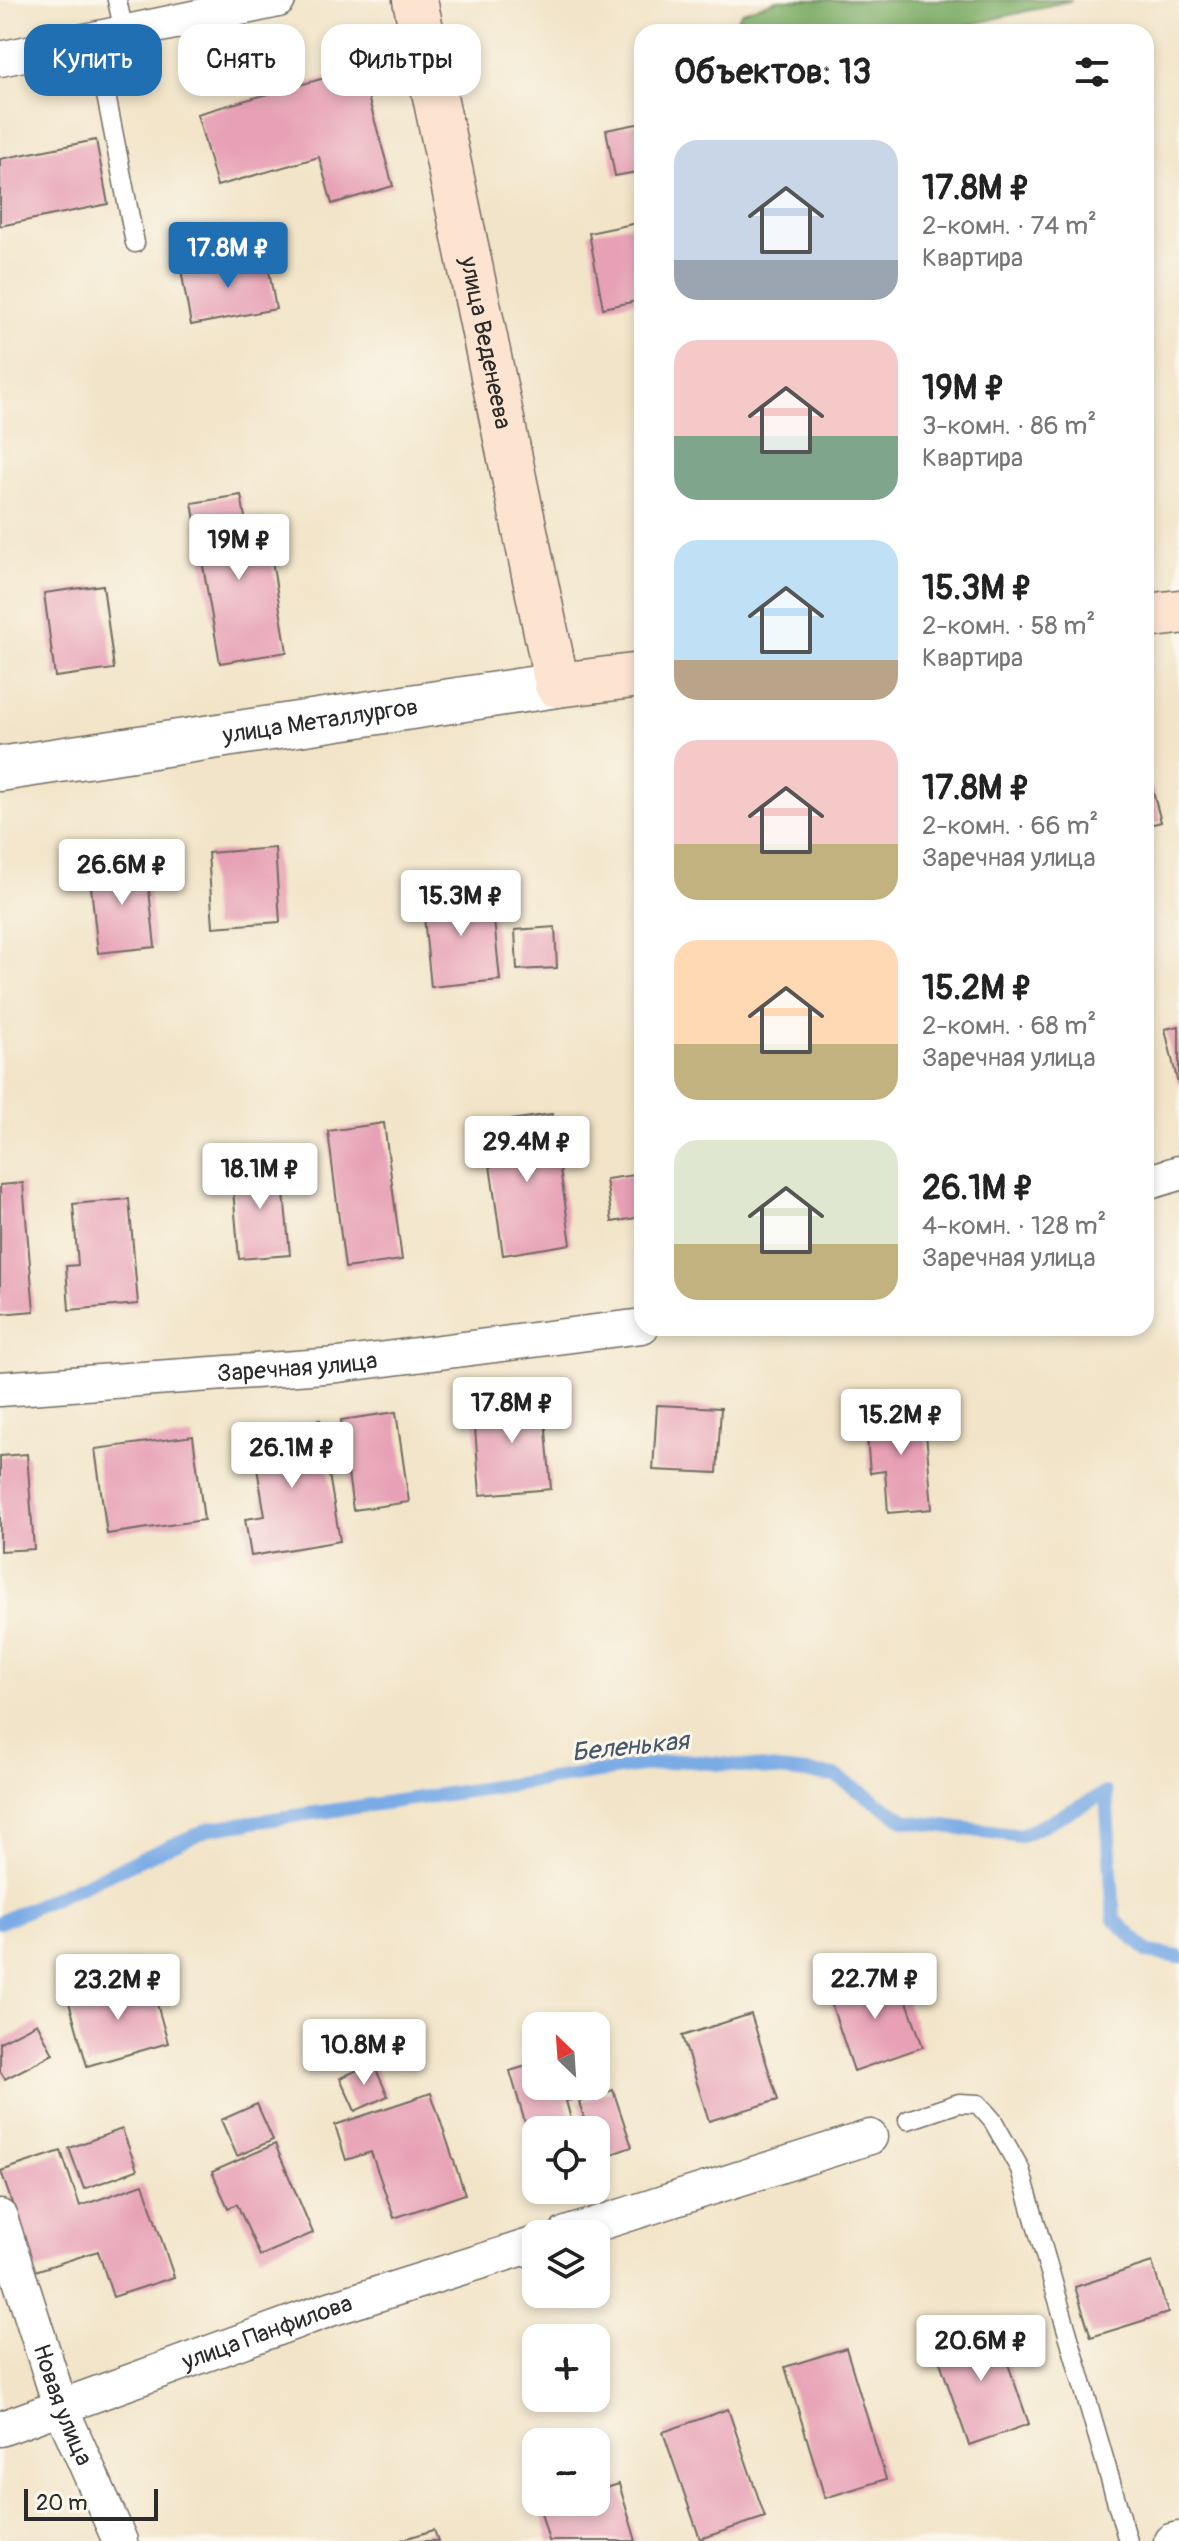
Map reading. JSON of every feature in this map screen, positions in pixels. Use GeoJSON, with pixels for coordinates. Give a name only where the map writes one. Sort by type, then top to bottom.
{"type":"FeatureCollection","features":[{"type":"Feature","properties":{"kind":"main road","name":"улица Веденеева"},"geometry":{"type":"LineString","coordinates":[[415,0],[557,685]]}},
{"type":"Feature","properties":{"kind":"main road"},"geometry":{"type":"LineString","coordinates":[[1154,615],[1179,612]]}},
{"type":"Feature","properties":{"kind":"main road","name":"улица Металлургов"},"geometry":{"type":"LineString","coordinates":[[557,685],[634,676]]}},
{"type":"Feature","properties":{"kind":"street"},"geometry":{"type":"LineString","coordinates":[[112,24],[278,0]]}},
{"type":"Feature","properties":{"kind":"street"},"geometry":{"type":"LineString","coordinates":[[0,59],[24,52]]}},
{"type":"Feature","properties":{"kind":"street","name":"улица Металлургов"},"geometry":{"type":"LineString","coordinates":[[0,769],[557,685]]}},
{"type":"Feature","properties":{"kind":"street"},"geometry":{"type":"LineString","coordinates":[[1154,1181],[1179,1173]]}},
{"type":"Feature","properties":{"kind":"street","name":"Заречная улица"},"geometry":{"type":"LineString","coordinates":[[0,1389],[338,1365],[634,1327]]}},
{"type":"Feature","properties":{"kind":"street"},"geometry":{"type":"LineString","coordinates":[[610,2220],[870,2137]]}},
{"type":"Feature","properties":{"kind":"street","name":"Новая улица"},"geometry":{"type":"LineString","coordinates":[[0,2217],[61,2408],[120,2541]]}},
{"type":"Feature","properties":{"kind":"street","name":"улица Панфилова"},"geometry":{"type":"LineString","coordinates":[[0,2429],[330,2309],[522,2248]]}},
{"type":"Feature","properties":{"kind":"street"},"geometry":{"type":"LineString","coordinates":[[1171,2541],[1179,2539]]}},
{"type":"Feature","properties":{"kind":"lane"},"geometry":{"type":"LineString","coordinates":[[120,96],[135,243]]}},
{"type":"Feature","properties":{"kind":"lane"},"geometry":{"type":"LineString","coordinates":[[908,2120],[959,2103],[978,2104],[993,2121],[1020,2169],[1128,2541]]}},
{"type":"Feature","properties":{"kind":"green space"},"geometry":{"type":"Polygon","coordinates":[[[778,0],[1072,0],[974,24],[734,24],[742,12],[778,0]]]}},
{"type":"Feature","properties":{"kind":"building"},"geometry":{"type":"Polygon","coordinates":[[[321,79],[321,96],[368,96],[393,186],[332,204],[319,157],[217,186],[197,114],[261,96],[305,96],[305,84],[321,79]]]}},
{"type":"Feature","properties":{"kind":"building"},"geometry":{"type":"Polygon","coordinates":[[[634,125],[634,172],[615,176],[606,130],[634,125]]]}},
{"type":"Feature","properties":{"kind":"building"},"geometry":{"type":"Polygon","coordinates":[[[96,140],[108,204],[0,226],[0,159],[96,140]]]}},
{"type":"Feature","properties":{"kind":"building"},"geometry":{"type":"Polygon","coordinates":[[[634,224],[634,302],[603,308],[589,233],[634,224]]]}},
{"type":"Feature","properties":{"kind":"building"},"geometry":{"type":"Polygon","coordinates":[[[266,255],[276,309],[191,325],[181,270],[266,255]]]}},
{"type":"Feature","properties":{"kind":"building"},"geometry":{"type":"Polygon","coordinates":[[[241,495],[248,534],[267,530],[287,652],[220,663],[192,503],[241,495]]]}},
{"type":"Feature","properties":{"kind":"building"},"geometry":{"type":"Polygon","coordinates":[[[103,585],[114,669],[55,677],[44,593],[103,585]]]}},
{"type":"Feature","properties":{"kind":"building"},"geometry":{"type":"Polygon","coordinates":[[[1154,795],[1161,822],[1154,824],[1154,795]]]}},
{"type":"Feature","properties":{"kind":"building"},"geometry":{"type":"Polygon","coordinates":[[[275,848],[280,922],[213,927],[208,853],[275,848]]]}},
{"type":"Feature","properties":{"kind":"building"},"geometry":{"type":"Polygon","coordinates":[[[146,861],[155,947],[98,953],[89,867],[146,861]]]}},
{"type":"Feature","properties":{"kind":"building"},"geometry":{"type":"Polygon","coordinates":[[[491,890],[500,980],[431,987],[422,897],[491,890]]]}},
{"type":"Feature","properties":{"kind":"building"},"geometry":{"type":"Polygon","coordinates":[[[555,927],[557,968],[517,970],[515,930],[555,927]]]}},
{"type":"Feature","properties":{"kind":"building"},"geometry":{"type":"Polygon","coordinates":[[[1179,1026],[1179,1083],[1178,1084],[1165,1029],[1179,1026]]]}},
{"type":"Feature","properties":{"kind":"building"},"geometry":{"type":"Polygon","coordinates":[[[552,1114],[571,1244],[503,1255],[484,1124],[552,1114]]]}},
{"type":"Feature","properties":{"kind":"building"},"geometry":{"type":"Polygon","coordinates":[[[384,1123],[402,1260],[345,1268],[328,1131],[384,1123]]]}},
{"type":"Feature","properties":{"kind":"building"},"geometry":{"type":"Polygon","coordinates":[[[281,1163],[290,1255],[239,1259],[231,1167],[281,1163]]]}},
{"type":"Feature","properties":{"kind":"building"},"geometry":{"type":"Polygon","coordinates":[[[634,1175],[634,1218],[612,1222],[606,1179],[634,1175]]]}},
{"type":"Feature","properties":{"kind":"building"},"geometry":{"type":"Polygon","coordinates":[[[23,1183],[34,1311],[0,1314],[0,1185],[23,1183]]]}},
{"type":"Feature","properties":{"kind":"building"},"geometry":{"type":"Polygon","coordinates":[[[129,1199],[138,1304],[69,1310],[66,1266],[78,1265],[73,1204],[129,1199]]]}},
{"type":"Feature","properties":{"kind":"building"},"geometry":{"type":"Polygon","coordinates":[[[543,1395],[551,1489],[480,1495],[473,1401],[543,1395]]]}},
{"type":"Feature","properties":{"kind":"building"},"geometry":{"type":"Polygon","coordinates":[[[657,1405],[721,1408],[717,1473],[653,1470],[657,1405]]]}},
{"type":"Feature","properties":{"kind":"building"},"geometry":{"type":"Polygon","coordinates":[[[924,1407],[932,1509],[888,1513],[885,1471],[870,1473],[865,1412],[924,1407]]]}},
{"type":"Feature","properties":{"kind":"building"},"geometry":{"type":"Polygon","coordinates":[[[396,1412],[409,1502],[353,1510],[341,1420],[396,1412]]]}},
{"type":"Feature","properties":{"kind":"building"},"geometry":{"type":"Polygon","coordinates":[[[320,1420],[340,1541],[251,1556],[245,1519],[265,1516],[251,1432],[320,1420]]]}},
{"type":"Feature","properties":{"kind":"building"},"geometry":{"type":"Polygon","coordinates":[[[193,1436],[204,1520],[107,1534],[95,1449],[193,1436]]]}},
{"type":"Feature","properties":{"kind":"building"},"geometry":{"type":"Polygon","coordinates":[[[27,1454],[34,1549],[0,1551],[0,1456],[27,1454]]]}},
{"type":"Feature","properties":{"kind":"building"},"geometry":{"type":"Polygon","coordinates":[[[896,1970],[923,2047],[854,2071],[828,1994],[896,1970]]]}},
{"type":"Feature","properties":{"kind":"building"},"geometry":{"type":"Polygon","coordinates":[[[150,1979],[168,2043],[87,2066],[69,2002],[150,1979]]]}},
{"type":"Feature","properties":{"kind":"building"},"geometry":{"type":"Polygon","coordinates":[[[751,2014],[778,2100],[709,2121],[682,2036],[751,2014]]]}},
{"type":"Feature","properties":{"kind":"building"},"geometry":{"type":"Polygon","coordinates":[[[37,2023],[53,2054],[5,2079],[0,2071],[0,2042],[37,2023]]]}},
{"type":"Feature","properties":{"kind":"building"},"geometry":{"type":"Polygon","coordinates":[[[373,2063],[388,2096],[355,2111],[340,2078],[373,2063]]]}},
{"type":"Feature","properties":{"kind":"building"},"geometry":{"type":"Polygon","coordinates":[[[522,2067],[522,2100],[569,2100],[566,2101],[570,2116],[523,2116],[510,2071],[522,2067]]]}},
{"type":"Feature","properties":{"kind":"building"},"geometry":{"type":"Polygon","coordinates":[[[613,2090],[632,2147],[610,2155],[610,2116],[584,2116],[579,2102],[610,2100],[610,2091],[613,2090]]]}},
{"type":"Feature","properties":{"kind":"building"},"geometry":{"type":"Polygon","coordinates":[[[431,2093],[465,2194],[394,2218],[371,2152],[346,2160],[335,2125],[431,2093]]]}},
{"type":"Feature","properties":{"kind":"building"},"geometry":{"type":"Polygon","coordinates":[[[257,2104],[273,2140],[237,2156],[221,2120],[257,2104]]]}},
{"type":"Feature","properties":{"kind":"building"},"geometry":{"type":"Polygon","coordinates":[[[122,2129],[137,2170],[84,2189],[69,2148],[122,2129]]]}},
{"type":"Feature","properties":{"kind":"building"},"geometry":{"type":"Polygon","coordinates":[[[275,2144],[313,2233],[260,2256],[237,2204],[228,2208],[212,2172],[275,2144]]]}},
{"type":"Feature","properties":{"kind":"building"},"geometry":{"type":"Polygon","coordinates":[[[61,2151],[80,2206],[143,2184],[174,2277],[113,2297],[98,2251],[35,2271],[1,2171],[61,2151]]]}},
{"type":"Feature","properties":{"kind":"building"},"geometry":{"type":"Polygon","coordinates":[[[1152,2262],[1168,2313],[1091,2337],[1075,2287],[1152,2262]]]}},
{"type":"Feature","properties":{"kind":"building"},"geometry":{"type":"Polygon","coordinates":[[[993,2321],[1029,2424],[969,2445],[933,2342],[993,2321]]]}},
{"type":"Feature","properties":{"kind":"building"},"geometry":{"type":"Polygon","coordinates":[[[846,2348],[886,2479],[825,2498],[785,2367],[846,2348]]]}},
{"type":"Feature","properties":{"kind":"building"},"geometry":{"type":"Polygon","coordinates":[[[728,2409],[765,2517],[700,2539],[663,2432],[728,2409]]]}},
{"type":"Feature","properties":{"kind":"building"},"geometry":{"type":"Polygon","coordinates":[[[619,2484],[636,2541],[549,2541],[542,2516],[610,2516],[610,2487],[619,2484]]]}},
{"type":"Feature","properties":{"kind":"building"},"geometry":{"type":"Polygon","coordinates":[[[434,2530],[438,2541],[401,2541],[401,2540],[434,2530]]]}},
{"type":"Feature","properties":{"kind":"waterway","name":"Беленькая"},"geometry":{"type":"LineString","coordinates":[[0,1922],[211,1828],[682,1760],[836,1776],[906,1821],[1021,1836],[1106,1793],[1114,1919],[1148,1952],[1179,1957]]}}]}
